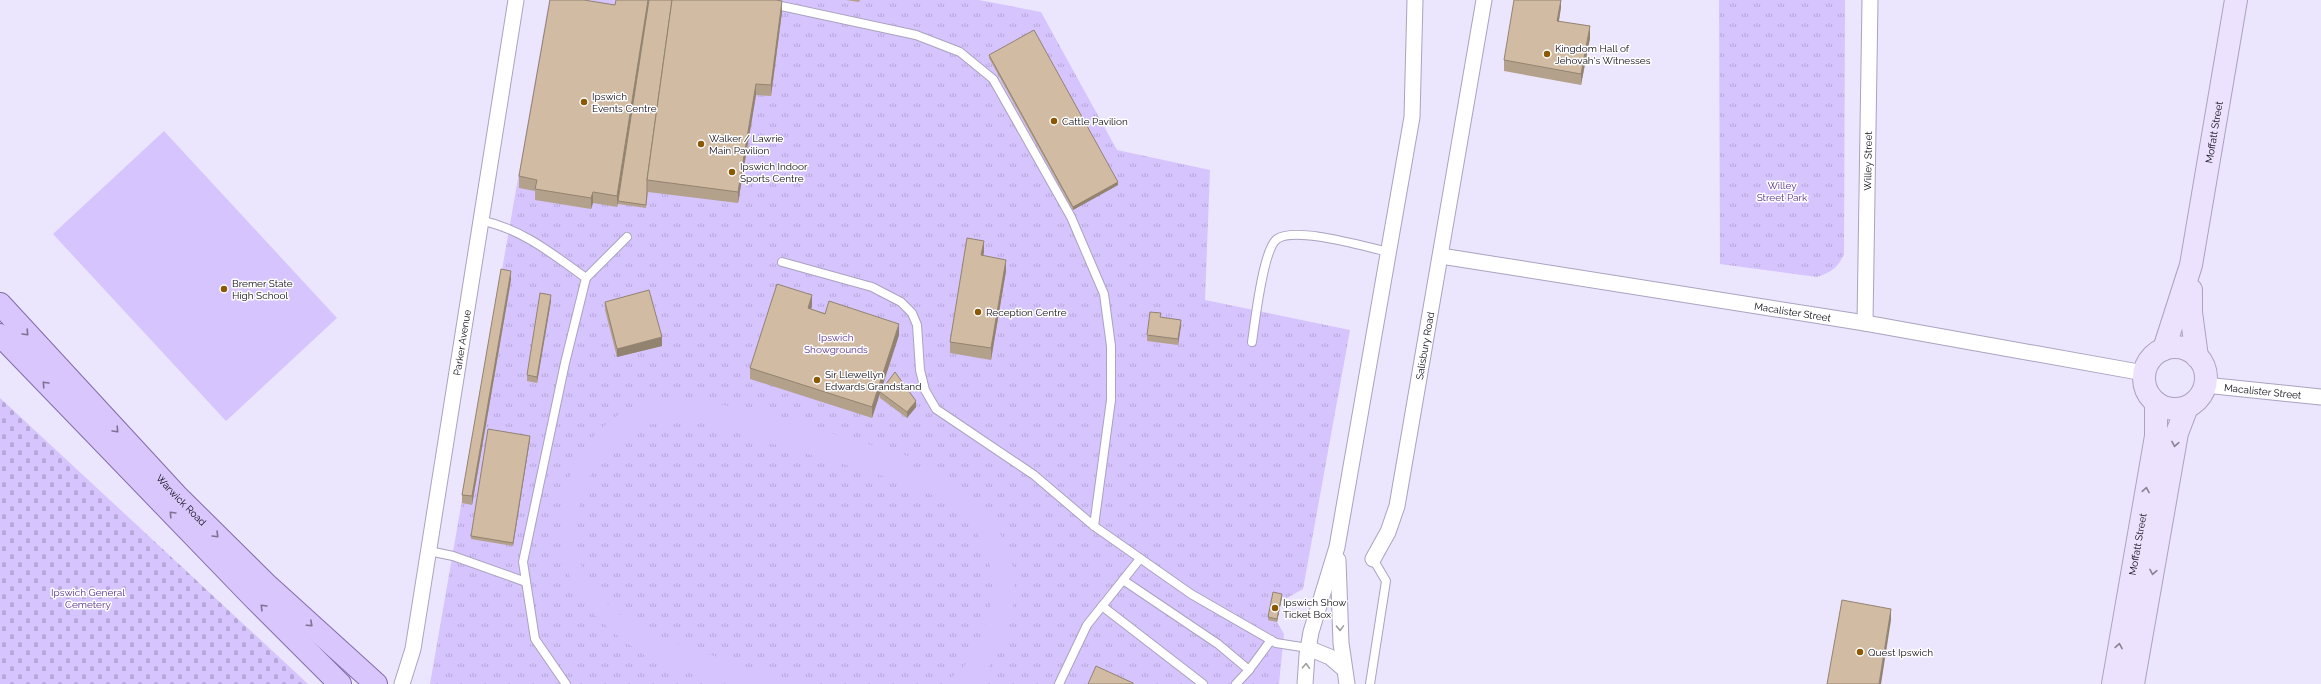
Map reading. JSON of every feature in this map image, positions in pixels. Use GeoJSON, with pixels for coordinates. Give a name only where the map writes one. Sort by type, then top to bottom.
{"type":"FeatureCollection","features":[{"type":"Feature","properties":{"kind":"main road","name":"Moffatt Street"},"geometry":{"type":"LineString","coordinates":[[2164,349],[2191,265],[2236,0]]}},
{"type":"Feature","properties":{"kind":"main road","name":"Moffatt Street"},"geometry":{"type":"LineString","coordinates":[[2191,265],[2190,312],[2197,356]]}},
{"type":"Feature","properties":{"kind":"main road","name":"Warwick Road"},"geometry":{"type":"LineString","coordinates":[[0,304],[176,495],[268,586],[376,684]]}},
{"type":"Feature","properties":{"kind":"main road","name":"Warwick Road"},"geometry":{"type":"LineString","coordinates":[[0,335],[232,576],[340,684]]}},
{"type":"Feature","properties":{"kind":"main road"},"geometry":{"type":"LineString","coordinates":[[2182,348],[2197,356],[2203,365],[2205,385],[2199,398],[2187,407],[2171,409],[2156,403],[2146,390],[2144,373],[2151,358],[2164,349],[2182,348]]}},
{"type":"Feature","properties":{"kind":"main road","name":"Moffatt Street"},"geometry":{"type":"LineString","coordinates":[[2113,684],[2156,436],[2156,403]]}},
{"type":"Feature","properties":{"kind":"main road","name":"Moffatt Street"},"geometry":{"type":"LineString","coordinates":[[2133,684],[2177,433],[2187,407]]}},
{"type":"Feature","properties":{"kind":"street","name":"Parker Avenue"},"geometry":{"type":"LineString","coordinates":[[402,684],[413,649],[483,221],[516,0]]}},
{"type":"Feature","properties":{"kind":"street"},"geometry":{"type":"LineString","coordinates":[[1305,684],[1308,648],[1337,547],[1412,117],[1415,0]]}},
{"type":"Feature","properties":{"kind":"street","name":"Salisbury Road"},"geometry":{"type":"LineString","coordinates":[[1373,559],[1388,532],[1396,506],[1441,256],[1484,0]]}},
{"type":"Feature","properties":{"kind":"street","name":"Willey Street"},"geometry":{"type":"LineString","coordinates":[[1865,323],[1870,0]]}},
{"type":"Feature","properties":{"kind":"street","name":"Macalister Street"},"geometry":{"type":"LineString","coordinates":[[1441,256],[1865,323],[2144,373]]}},
{"type":"Feature","properties":{"kind":"street","name":"Macalister Street"},"geometry":{"type":"LineString","coordinates":[[2205,385],[2321,397]]}},
{"type":"Feature","properties":{"kind":"street"},"geometry":{"type":"LineString","coordinates":[[1337,547],[1341,643],[1347,684]]}},
{"type":"Feature","properties":{"kind":"street"},"geometry":{"type":"LineString","coordinates":[[1308,648],[1330,657],[1344,669]]}},
{"type":"Feature","properties":{"kind":"lane"},"geometry":{"type":"LineString","coordinates":[[762,2],[792,7],[916,35],[960,52],[994,79],[1071,217],[1104,294],[1112,346],[1111,400],[1094,526]]}},
{"type":"Feature","properties":{"kind":"lane"},"geometry":{"type":"LineString","coordinates":[[483,221],[500,225],[540,246],[586,278]]}},
{"type":"Feature","properties":{"kind":"lane"},"geometry":{"type":"LineString","coordinates":[[1252,342],[1267,253],[1277,239],[1293,234],[1310,235],[1389,252]]}},
{"type":"Feature","properties":{"kind":"lane"},"geometry":{"type":"LineString","coordinates":[[566,684],[535,639],[523,562],[565,363],[586,278],[627,238]]}},
{"type":"Feature","properties":{"kind":"lane"},"geometry":{"type":"LineString","coordinates":[[782,262],[872,287],[901,302],[912,314],[917,325],[920,370],[925,390],[936,409],[1034,475],[1094,526],[1139,560],[1209,605],[1271,640],[1283,645],[1308,648]]}},
{"type":"Feature","properties":{"kind":"lane"},"geometry":{"type":"LineString","coordinates":[[429,551],[453,556],[526,582]]}},
{"type":"Feature","properties":{"kind":"lane","name":"Salisbury Road"},"geometry":{"type":"LineString","coordinates":[[1370,684],[1386,581],[1373,559]]}},
{"type":"Feature","properties":{"kind":"lane"},"geometry":{"type":"LineString","coordinates":[[1059,684],[1087,625],[1139,560]]}},
{"type":"Feature","properties":{"kind":"lane"},"geometry":{"type":"LineString","coordinates":[[1123,580],[1218,644],[1249,670]]}},
{"type":"Feature","properties":{"kind":"lane"},"geometry":{"type":"LineString","coordinates":[[1102,606],[1203,684]]}},
{"type":"Feature","properties":{"kind":"lane"},"geometry":{"type":"LineString","coordinates":[[1236,684],[1249,670],[1271,640]]}},
{"type":"Feature","properties":{"kind":"green space","name":"Ipswich Showgrounds"},"geometry":{"type":"Polygon","coordinates":[[[549,0],[979,0],[1041,12],[1117,150],[1210,170],[1205,300],[1350,330],[1303,589],[1287,598],[1282,597],[1277,622],[1284,634],[1279,684],[430,684],[549,0]]]}},
{"type":"Feature","properties":{"kind":"green space","name":"Willey Street Park"},"geometry":{"type":"Polygon","coordinates":[[[1719,0],[1845,0],[1844,254],[1834,269],[1817,277],[1720,264],[1719,0]]]}},
{"type":"Feature","properties":{"kind":"green space"},"geometry":{"type":"Polygon","coordinates":[[[164,131],[337,318],[226,421],[53,234],[164,131]]]}},
{"type":"Feature","properties":{"kind":"green space","name":"Ipswich General Cemetery"},"geometry":{"type":"Polygon","coordinates":[[[0,398],[308,684],[0,684],[0,398]]]}},
{"type":"Feature","properties":{"kind":"green space"},"geometry":{"type":"Polygon","coordinates":[[[664,400],[706,402],[756,411],[908,456],[905,466],[935,473],[950,481],[978,503],[1000,533],[1008,550],[1013,566],[1015,583],[1009,624],[999,649],[977,684],[942,684],[962,668],[976,650],[988,618],[993,592],[990,566],[981,540],[967,518],[958,508],[913,486],[893,479],[763,441],[703,421],[682,420],[661,422],[641,428],[622,438],[606,452],[594,470],[584,490],[578,510],[576,532],[578,553],[585,574],[596,592],[608,605],[636,625],[684,646],[801,684],[728,684],[669,668],[659,664],[638,651],[604,624],[585,604],[567,570],[561,542],[561,514],[567,486],[578,459],[594,436],[615,417],[640,404],[664,400]]]}},
{"type":"Feature","properties":{"kind":"building","name":"Ipswich Events Centre"},"geometry":{"type":"Polygon","coordinates":[[[550,0],[584,0],[615,5],[616,0],[648,0],[617,196],[593,192],[591,198],[535,189],[537,180],[519,176],[550,0]]]}},
{"type":"Feature","properties":{"kind":"building"},"geometry":{"type":"Polygon","coordinates":[[[649,0],[672,0],[647,180],[646,205],[618,201],[649,0]]]}},
{"type":"Feature","properties":{"kind":"building","name":"Walker / Lawrie Main Pavilion"},"geometry":{"type":"Polygon","coordinates":[[[672,0],[782,1],[771,85],[756,84],[738,192],[647,180],[672,0]]]}},
{"type":"Feature","properties":{"kind":"building","name":"Kingdom Hall of Jehovah's Witnesses"},"geometry":{"type":"Polygon","coordinates":[[[1514,0],[1561,0],[1557,21],[1590,26],[1581,74],[1504,60],[1514,0]]]}},
{"type":"Feature","properties":{"kind":"building","name":"Cattle Pavilion"},"geometry":{"type":"Polygon","coordinates":[[[1034,30],[1118,182],[1073,207],[989,55],[1034,30]]]}},
{"type":"Feature","properties":{"kind":"building","name":"Reception Centre"},"geometry":{"type":"Polygon","coordinates":[[[967,238],[984,241],[981,255],[1006,260],[991,348],[950,342],[967,238]]]}},
{"type":"Feature","properties":{"kind":"building"},"geometry":{"type":"Polygon","coordinates":[[[501,269],[511,271],[472,496],[462,495],[501,269]]]}},
{"type":"Feature","properties":{"kind":"building"},"geometry":{"type":"Polygon","coordinates":[[[777,284],[812,295],[808,308],[825,314],[829,301],[899,324],[872,407],[750,368],[777,284]]]}},
{"type":"Feature","properties":{"kind":"building"},"geometry":{"type":"Polygon","coordinates":[[[649,290],[662,337],[617,349],[605,302],[649,290]]]}},
{"type":"Feature","properties":{"kind":"building"},"geometry":{"type":"Polygon","coordinates":[[[540,293],[551,295],[537,377],[527,375],[540,293]]]}},
{"type":"Feature","properties":{"kind":"building"},"geometry":{"type":"Polygon","coordinates":[[[1150,312],[1161,313],[1160,317],[1181,320],[1178,339],[1147,335],[1150,312]]]}},
{"type":"Feature","properties":{"kind":"building"},"geometry":{"type":"Polygon","coordinates":[[[895,372],[916,401],[907,412],[880,392],[895,372]]]}},
{"type":"Feature","properties":{"kind":"building"},"geometry":{"type":"Polygon","coordinates":[[[488,429],[530,436],[513,543],[471,536],[488,429]]]}},
{"type":"Feature","properties":{"kind":"building","name":"Ipswich Show Ticket Box"},"geometry":{"type":"Polygon","coordinates":[[[1273,592],[1282,594],[1277,619],[1268,617],[1273,592]]]}},
{"type":"Feature","properties":{"kind":"building","name":"Quest Ipswich"},"geometry":{"type":"Polygon","coordinates":[[[1842,600],[1891,609],[1879,684],[1827,684],[1842,600]]]}},
{"type":"Feature","properties":{"kind":"building"},"geometry":{"type":"Polygon","coordinates":[[[1096,666],[1133,683],[1133,684],[1088,684],[1096,666]]]}},
{"type":"Feature","properties":{"kind":"place","name":"Kingdom Hall of Jehovah's Witnesses"},"geometry":{"type":"Point","coordinates":[1547,54]}},
{"type":"Feature","properties":{"kind":"place","name":"Ipswich Events Centre"},"geometry":{"type":"Point","coordinates":[584,102]}},
{"type":"Feature","properties":{"kind":"place","name":"Cattle Pavilion"},"geometry":{"type":"Point","coordinates":[1054,121]}},
{"type":"Feature","properties":{"kind":"place","name":"Walker / Lawrie Main Pavilion"},"geometry":{"type":"Point","coordinates":[701,144]}},
{"type":"Feature","properties":{"kind":"place","name":"Ipswich Indoor Sports Centre"},"geometry":{"type":"Point","coordinates":[732,172]}},
{"type":"Feature","properties":{"kind":"place","name":"Bremer State High School"},"geometry":{"type":"Point","coordinates":[224,289]}},
{"type":"Feature","properties":{"kind":"place","name":"Reception Centre"},"geometry":{"type":"Point","coordinates":[978,312]}},
{"type":"Feature","properties":{"kind":"place","name":"Sir Llewellyn Edwards Grandstand"},"geometry":{"type":"Point","coordinates":[817,380]}},
{"type":"Feature","properties":{"kind":"place","name":"Ipswich Show Ticket Box"},"geometry":{"type":"Point","coordinates":[1275,608]}},
{"type":"Feature","properties":{"kind":"place","name":"Quest Ipswich"},"geometry":{"type":"Point","coordinates":[1860,652]}}]}
